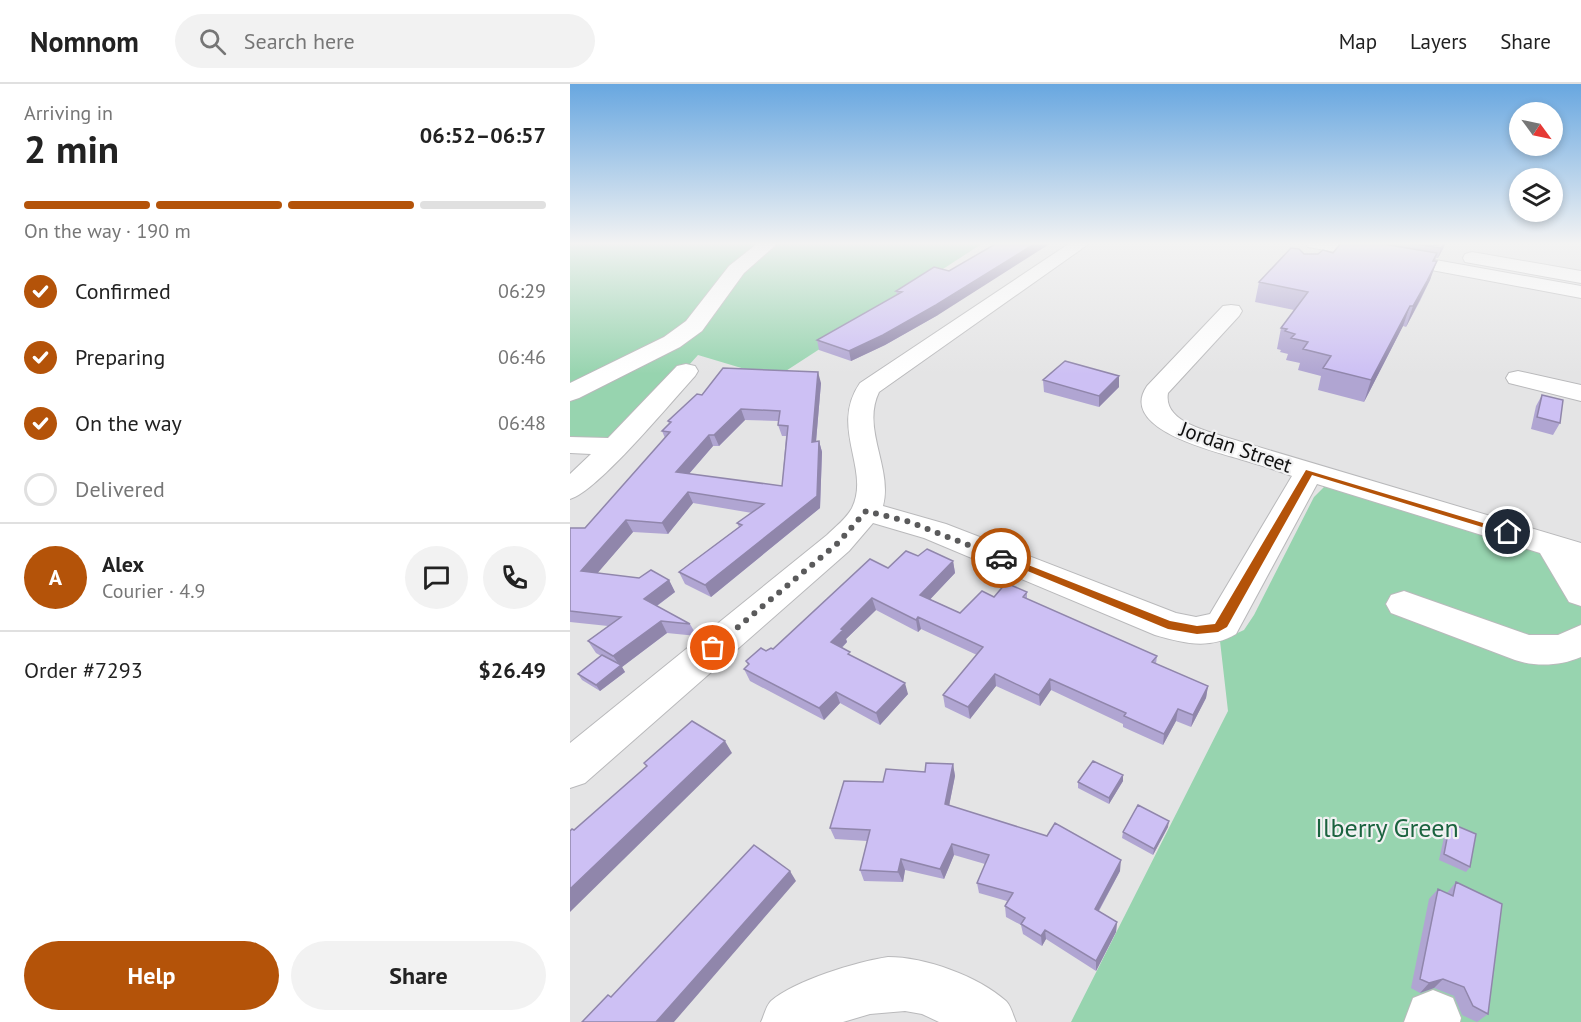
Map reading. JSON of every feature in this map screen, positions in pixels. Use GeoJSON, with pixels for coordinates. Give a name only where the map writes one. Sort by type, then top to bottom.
{"type":"FeatureCollection","features":[{"type":"Feature","properties":{"kind":"street"},"geometry":{"type":"LineString","coordinates":[[570,393],[672,342],[694,326],[725,287]]}},
{"type":"Feature","properties":{"kind":"street"},"geometry":{"type":"LineString","coordinates":[[570,769],[838,543],[866,511],[870,499],[861,404],[863,395],[869,388],[1018,287]]}},
{"type":"Feature","properties":{"kind":"street"},"geometry":{"type":"LineString","coordinates":[[1550,287],[1581,292]]}},
{"type":"Feature","properties":{"kind":"street","name":"Jordan Street"},"geometry":{"type":"LineString","coordinates":[[1231,312],[1162,382],[1155,395],[1156,409],[1162,418],[1180,429],[1310,472],[1567,550]]}},
{"type":"Feature","properties":{"kind":"street"},"geometry":{"type":"LineString","coordinates":[[570,490],[615,447],[686,371]]}},
{"type":"Feature","properties":{"kind":"street"},"geometry":{"type":"LineString","coordinates":[[1518,378],[1581,393]]}},
{"type":"Feature","properties":{"kind":"street"},"geometry":{"type":"LineString","coordinates":[[570,445],[615,447]]}},
{"type":"Feature","properties":{"kind":"street"},"geometry":{"type":"LineString","coordinates":[[866,511],[935,531],[1168,625],[1187,630],[1204,630],[1218,628],[1223,624],[1310,472]]}},
{"type":"Feature","properties":{"kind":"street"},"geometry":{"type":"LineString","coordinates":[[1567,550],[1581,593]]}},
{"type":"Feature","properties":{"kind":"street"},"geometry":{"type":"LineString","coordinates":[[1404,604],[1528,650],[1566,648],[1581,639]]}},
{"type":"Feature","properties":{"kind":"street"},"geometry":{"type":"LineString","coordinates":[[789,1022],[804,1012],[841,996],[874,987],[908,985],[938,993],[988,1022]]}},
{"type":"Feature","properties":{"kind":"green space"},"geometry":{"type":"Polygon","coordinates":[[[570,287],[916,287],[775,378],[698,355],[615,447],[570,445],[570,287]]]}},
{"type":"Feature","properties":{"kind":"green space","name":"Ilberry Green"},"geometry":{"type":"Polygon","coordinates":[[[1329,486],[1581,557],[1581,1022],[1071,1022],[1228,711],[1220,641],[1244,630],[1254,615],[1314,497],[1324,487],[1329,486]]]}},
{"type":"Feature","properties":{"kind":"building"},"geometry":{"type":"Polygon","coordinates":[[[903,287],[965,287],[883,335],[849,351],[817,340],[902,292],[896,291],[903,287]]]}},
{"type":"Feature","properties":{"kind":"building"},"geometry":{"type":"Polygon","coordinates":[[[1282,287],[1424,287],[1413,306],[1410,306],[1371,380],[1323,368],[1331,356],[1303,349],[1308,342],[1291,338],[1295,334],[1281,328],[1308,292],[1282,287]]]}},
{"type":"Feature","properties":{"kind":"building"},"geometry":{"type":"Polygon","coordinates":[[[1065,361],[1119,376],[1099,396],[1043,380],[1065,361]]]}},
{"type":"Feature","properties":{"kind":"building"},"geometry":{"type":"Polygon","coordinates":[[[723,368],[818,372],[812,442],[819,441],[817,496],[705,585],[679,572],[742,525],[737,523],[764,504],[688,492],[662,523],[626,520],[581,571],[639,578],[651,570],[669,580],[644,599],[690,624],[661,621],[613,656],[588,641],[621,617],[570,611],[570,528],[585,528],[670,432],[662,431],[671,422],[668,421],[697,394],[702,395],[723,368]],[[741,409],[714,435],[709,435],[676,472],[782,486],[788,426],[778,425],[780,411],[741,409]]]}},
{"type":"Feature","properties":{"kind":"building"},"geometry":{"type":"Polygon","coordinates":[[[1542,395],[1563,400],[1560,423],[1537,417],[1542,395]]]}},
{"type":"Feature","properties":{"kind":"building"},"geometry":{"type":"Polygon","coordinates":[[[927,549],[953,561],[920,595],[960,613],[982,591],[994,597],[1006,583],[1027,592],[1023,597],[1157,656],[1152,662],[1208,686],[1193,715],[1178,709],[1164,734],[1124,716],[1126,713],[1050,679],[1039,695],[995,674],[968,707],[943,695],[983,647],[918,617],[916,620],[872,598],[831,642],[850,652],[848,654],[905,683],[876,713],[836,692],[819,708],[744,669],[749,664],[746,661],[761,648],[766,651],[773,649],[870,559],[888,568],[906,551],[918,556],[927,549]]]}},
{"type":"Feature","properties":{"kind":"building"},"geometry":{"type":"Polygon","coordinates":[[[602,655],[621,665],[596,685],[578,674],[602,655]]]}},
{"type":"Feature","properties":{"kind":"building"},"geometry":{"type":"Polygon","coordinates":[[[692,721],[725,741],[570,889],[570,831],[574,830],[647,766],[644,763],[692,721]]]}},
{"type":"Feature","properties":{"kind":"building"},"geometry":{"type":"Polygon","coordinates":[[[1093,761],[1123,775],[1109,798],[1078,782],[1093,761]]]}},
{"type":"Feature","properties":{"kind":"building"},"geometry":{"type":"Polygon","coordinates":[[[926,763],[953,764],[945,804],[1047,836],[1055,823],[1121,860],[1095,909],[1117,922],[1096,961],[1045,930],[1041,936],[1021,924],[1025,918],[1005,906],[1013,893],[977,883],[989,855],[952,844],[940,869],[901,859],[898,872],[860,870],[870,830],[830,828],[844,781],[883,782],[886,769],[925,772],[926,763]]]}},
{"type":"Feature","properties":{"kind":"building"},"geometry":{"type":"Polygon","coordinates":[[[1138,805],[1169,821],[1154,849],[1123,832],[1138,805]]]}},
{"type":"Feature","properties":{"kind":"building"},"geometry":{"type":"Polygon","coordinates":[[[1450,823],[1476,834],[1470,867],[1444,854],[1450,823]]]}},
{"type":"Feature","properties":{"kind":"building"},"geometry":{"type":"Polygon","coordinates":[[[754,845],[790,871],[656,1022],[582,1022],[608,995],[611,997],[754,845]]]}},
{"type":"Feature","properties":{"kind":"building"},"geometry":{"type":"Polygon","coordinates":[[[1456,882],[1502,904],[1488,1014],[1473,1006],[1464,987],[1443,979],[1429,983],[1420,979],[1438,889],[1453,896],[1456,882]]]}},
{"type":"Feature","properties":{"kind":"way so far"},"geometry":{"type":"LineString","coordinates":[[713,648],[838,543],[866,511],[910,522],[1001,558]]}},
{"type":"Feature","properties":{"kind":"route"},"geometry":{"type":"LineString","coordinates":[[1001,558],[1168,625],[1183,629],[1204,630],[1218,628],[1223,624],[1310,472],[1508,532]]}}]}
